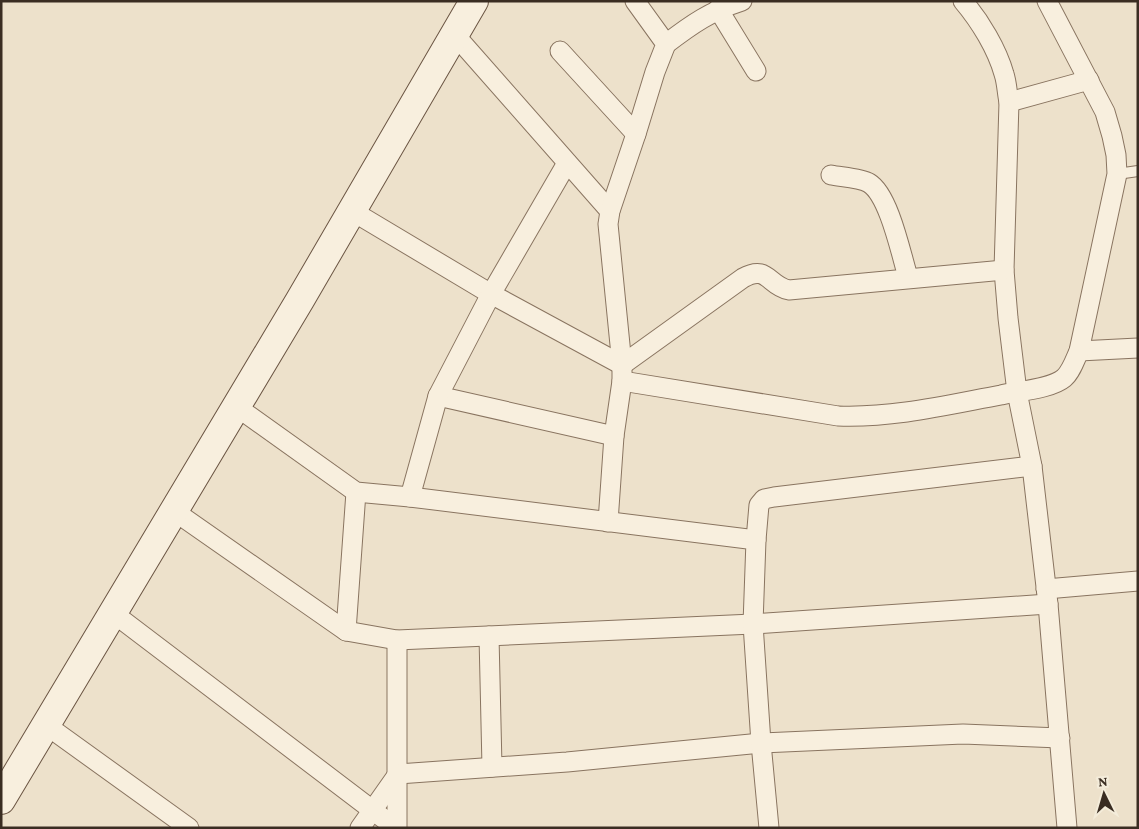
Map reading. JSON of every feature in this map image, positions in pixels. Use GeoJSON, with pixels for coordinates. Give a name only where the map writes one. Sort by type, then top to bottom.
{"type":"FeatureCollection","features":[{"type":"Feature","properties":{"kind":"street"},"geometry":{"type":"LineString","coordinates":[[1,800],[237,407],[474,1]]}},
{"type":"Feature","properties":{"kind":"street"},"geometry":{"type":"LineString","coordinates":[[635,1],[666,44]]}},
{"type":"Feature","properties":{"kind":"street"},"geometry":{"type":"LineString","coordinates":[[608,522],[614,436],[622,373],[608,224],[610,211],[655,72],[666,44],[718,9],[742,1]]}},
{"type":"Feature","properties":{"kind":"street"},"geometry":{"type":"LineString","coordinates":[[963,1],[996,53],[1004,74],[1009,102],[1004,270],[1017,392],[1032,466],[1047,596],[1067,828]]}},
{"type":"Feature","properties":{"kind":"street"},"geometry":{"type":"LineString","coordinates":[[352,211],[622,373],[838,416],[906,412],[1052,384],[1064,378],[1079,351],[1117,174],[1108,120],[1047,1]]}},
{"type":"Feature","properties":{"kind":"street"},"geometry":{"type":"LineString","coordinates":[[718,9],[756,72]]}},
{"type":"Feature","properties":{"kind":"street"},"geometry":{"type":"LineString","coordinates":[[455,35],[610,211]]}},
{"type":"Feature","properties":{"kind":"street"},"geometry":{"type":"LineString","coordinates":[[560,51],[636,134]]}},
{"type":"Feature","properties":{"kind":"street"},"geometry":{"type":"LineString","coordinates":[[1009,102],[1089,80]]}},
{"type":"Feature","properties":{"kind":"street"},"geometry":{"type":"LineString","coordinates":[[410,497],[438,396],[491,294],[567,163]]}},
{"type":"Feature","properties":{"kind":"street"},"geometry":{"type":"LineString","coordinates":[[831,175],[867,182],[876,189],[884,200],[908,277]]}},
{"type":"Feature","properties":{"kind":"street"},"geometry":{"type":"LineString","coordinates":[[622,373],[750,274],[757,272],[765,274],[781,288],[789,290],[908,277],[1004,270]]}},
{"type":"Feature","properties":{"kind":"street"},"geometry":{"type":"LineString","coordinates":[[1079,351],[1138,348]]}},
{"type":"Feature","properties":{"kind":"street"},"geometry":{"type":"LineString","coordinates":[[438,396],[614,436]]}},
{"type":"Feature","properties":{"kind":"street"},"geometry":{"type":"LineString","coordinates":[[237,407],[356,492],[756,540]]}},
{"type":"Feature","properties":{"kind":"street"},"geometry":{"type":"LineString","coordinates":[[769,828],[761,743],[754,624],[756,540],[759,505],[764,499],[1032,466]]}},
{"type":"Feature","properties":{"kind":"street"},"geometry":{"type":"LineString","coordinates":[[346,631],[356,492]]}},
{"type":"Feature","properties":{"kind":"street"},"geometry":{"type":"LineString","coordinates":[[174,512],[346,631],[397,640],[754,624],[1047,596],[1138,581]]}},
{"type":"Feature","properties":{"kind":"street"},"geometry":{"type":"LineString","coordinates":[[113,614],[397,828]]}},
{"type":"Feature","properties":{"kind":"street"},"geometry":{"type":"LineString","coordinates":[[488,636],[492,767]]}},
{"type":"Feature","properties":{"kind":"street"},"geometry":{"type":"LineString","coordinates":[[397,640],[397,828]]}},
{"type":"Feature","properties":{"kind":"street"},"geometry":{"type":"LineString","coordinates":[[46,725],[189,828]]}},
{"type":"Feature","properties":{"kind":"street"},"geometry":{"type":"LineString","coordinates":[[360,828],[398,774],[567,762],[761,743],[963,734],[1060,738]]}},
{"type":"Feature","properties":{"kind":"lane"},"geometry":{"type":"LineString","coordinates":[[1117,174],[1138,171]]}}]}
